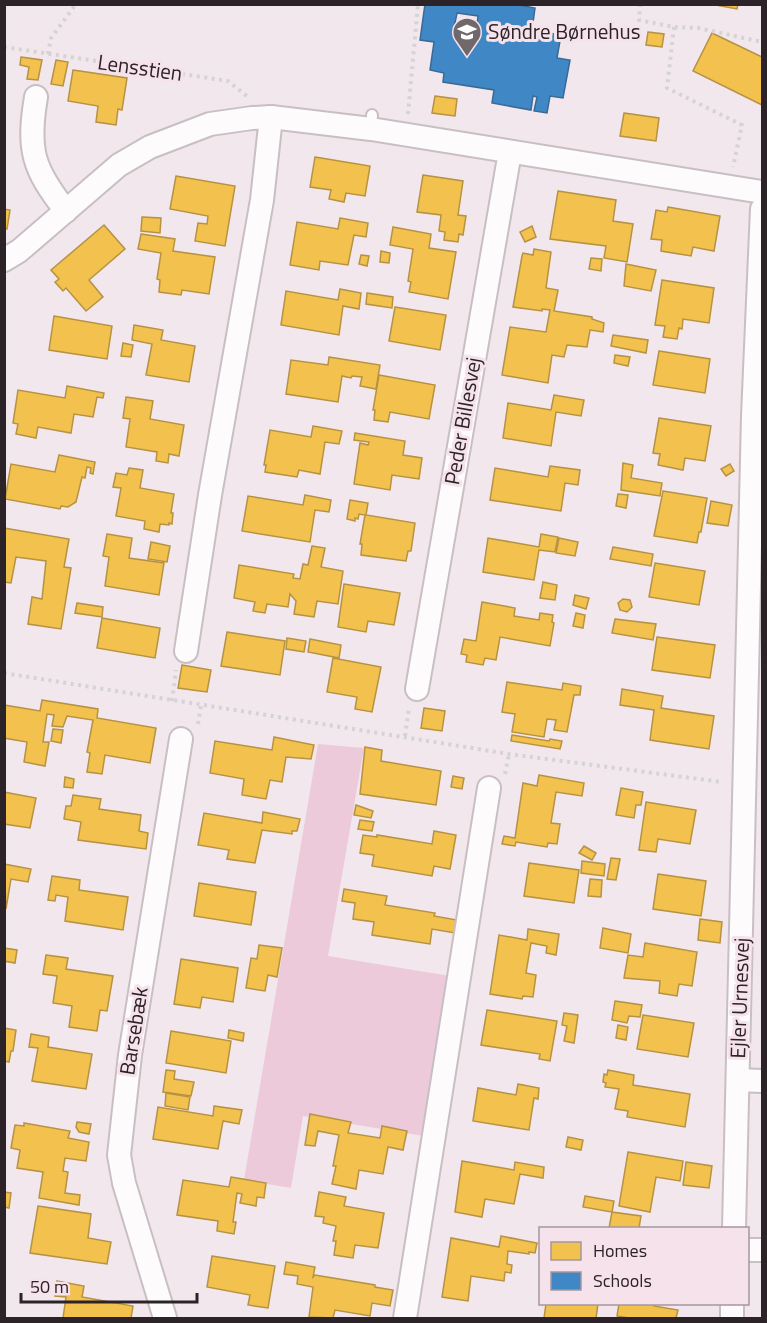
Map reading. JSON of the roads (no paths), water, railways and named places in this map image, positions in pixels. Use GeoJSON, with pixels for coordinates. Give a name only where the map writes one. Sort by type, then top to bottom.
{"type":"FeatureCollection","features":[{"type":"Feature","properties":{"kind":"street"},"geometry":{"type":"LineString","coordinates":[[36,97],[31,128],[34,155],[46,186],[66,211]]}},
{"type":"Feature","properties":{"kind":"street"},"geometry":{"type":"LineString","coordinates":[[186,651],[210,495],[262,200],[261,118]]}},
{"type":"Feature","properties":{"kind":"street"},"geometry":{"type":"LineString","coordinates":[[4,260],[19,251],[120,165],[150,147],[210,124],[261,118],[372,122],[406,135],[762,192]]}},
{"type":"Feature","properties":{"kind":"street","name":"Peder Billesvej"},"geometry":{"type":"LineString","coordinates":[[417,689],[510,152]]}},
{"type":"Feature","properties":{"kind":"street","name":"Ejler Urnesvej"},"geometry":{"type":"LineString","coordinates":[[734,1227],[738,1080],[752,916],[745,785],[754,748],[762,209]]}},
{"type":"Feature","properties":{"kind":"street","name":"Barsebæk"},"geometry":{"type":"LineString","coordinates":[[165,1318],[124,1183],[119,1155],[130,1055],[181,739]]}},
{"type":"Feature","properties":{"kind":"street"},"geometry":{"type":"LineString","coordinates":[[405,1318],[489,788]]}},
{"type":"Feature","properties":{"kind":"street","name":"Ejler Urnesvej"},"geometry":{"type":"LineString","coordinates":[[738,1080],[762,1081]]}},
{"type":"Feature","properties":{"kind":"place","name":"Søndre Børnehus"},"geometry":{"type":"Point","coordinates":[467,58]}}]}
